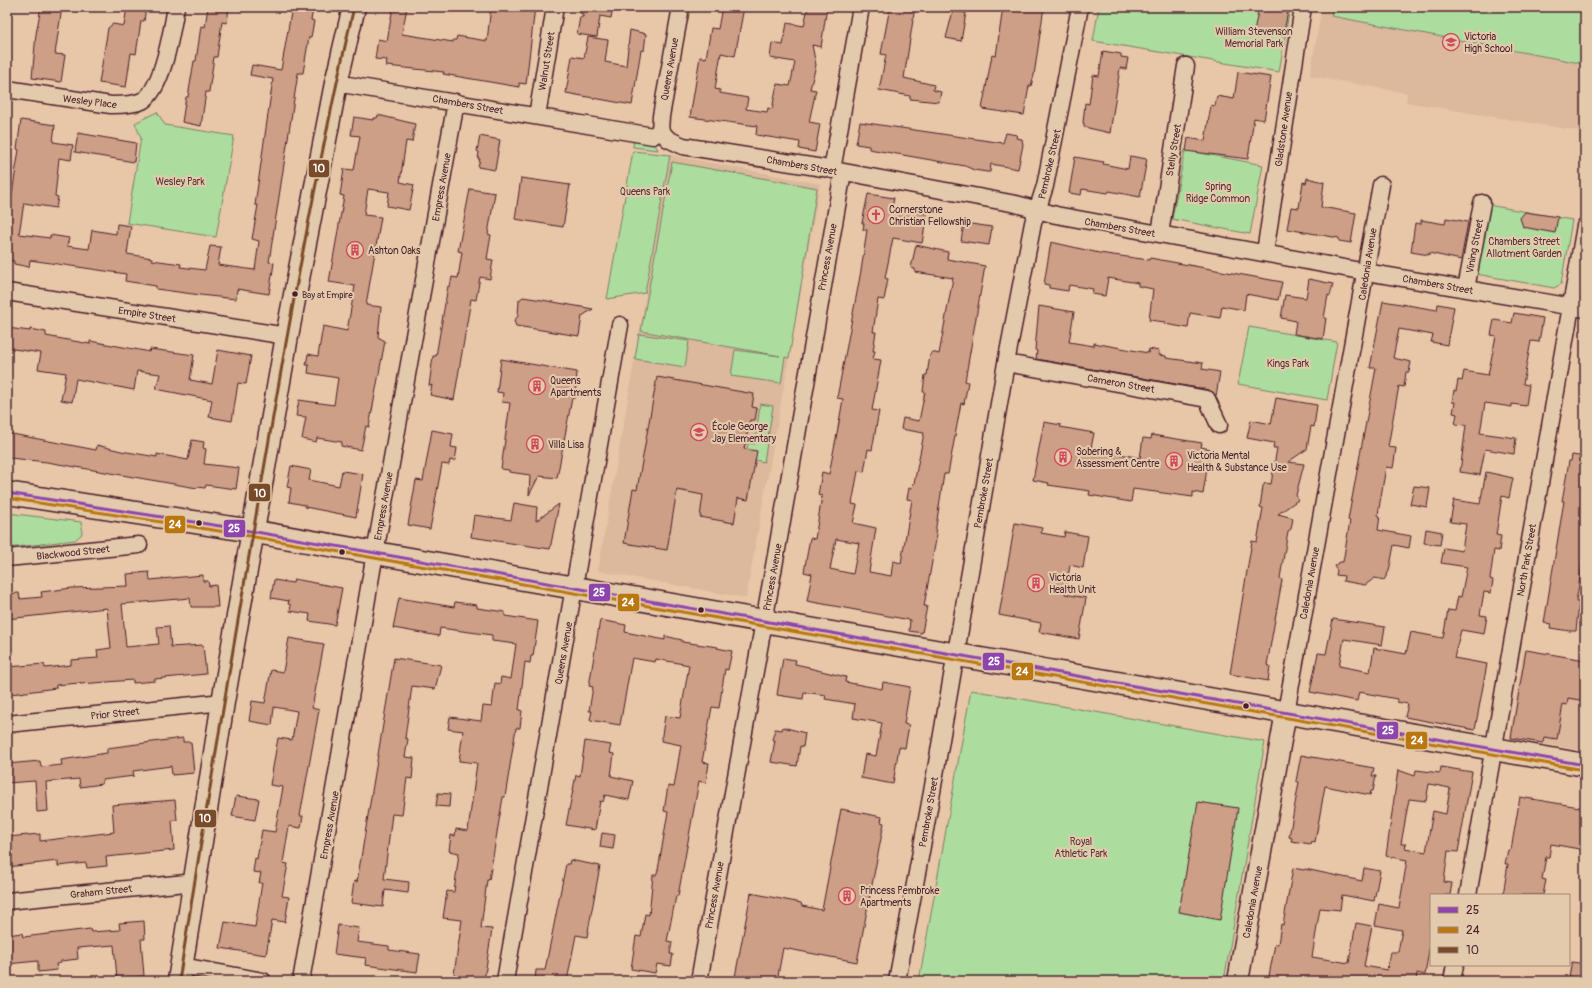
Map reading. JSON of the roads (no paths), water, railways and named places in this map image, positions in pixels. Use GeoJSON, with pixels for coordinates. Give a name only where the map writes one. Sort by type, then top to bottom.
{"type":"FeatureCollection","features":[{"type":"Feature","properties":{"kind":"main road"},"geometry":{"type":"LineString","coordinates":[[181,974],[223,702],[286,336],[336,83],[354,7]]}},
{"type":"Feature","properties":{"kind":"main road"},"geometry":{"type":"LineString","coordinates":[[7,493],[252,531],[1585,765]]}},
{"type":"Feature","properties":{"kind":"street","name":"Wesley Place"},"geometry":{"type":"LineString","coordinates":[[7,89],[111,105],[125,105],[142,101],[153,90],[163,68],[176,7]]}},
{"type":"Feature","properties":{"kind":"street","name":"Walnut Street"},"geometry":{"type":"LineString","coordinates":[[537,116],[555,7]]}},
{"type":"Feature","properties":{"kind":"street","name":"Queens Avenue"},"geometry":{"type":"LineString","coordinates":[[660,130],[661,116],[681,7]]}},
{"type":"Feature","properties":{"kind":"street","name":"Princess Avenue"},"geometry":{"type":"LineString","coordinates":[[699,981],[764,621],[837,171],[861,7]]}},
{"type":"Feature","properties":{"kind":"street","name":"Pembroke Street"},"geometry":{"type":"LineString","coordinates":[[897,981],[1006,363],[1033,223],[1045,186],[1080,7]]}},
{"type":"Feature","properties":{"kind":"street","name":"Gladstone Avenue"},"geometry":{"type":"LineString","coordinates":[[1265,252],[1303,7]]}},
{"type":"Feature","properties":{"kind":"street","name":"Stelly Street"},"geometry":{"type":"LineString","coordinates":[[1160,234],[1186,66]]}},
{"type":"Feature","properties":{"kind":"street","name":"Chambers Street"},"geometry":{"type":"LineString","coordinates":[[336,83],[653,136],[660,130],[668,139],[683,146],[837,171],[1038,209],[1056,215],[1265,252],[1366,272],[1578,307]]}},
{"type":"Feature","properties":{"kind":"street","name":"Empress Avenue"},"geometry":{"type":"LineString","coordinates":[[301,981],[375,553],[456,102]]}},
{"type":"Feature","properties":{"kind":"street","name":"Caledonia Avenue"},"geometry":{"type":"LineString","coordinates":[[1238,981],[1366,272],[1366,258],[1381,185]]}},
{"type":"Feature","properties":{"kind":"street","name":"Vining Street"},"geometry":{"type":"LineString","coordinates":[[1466,289],[1482,203]]}},
{"type":"Feature","properties":{"kind":"street","name":"North Park Street"},"geometry":{"type":"LineString","coordinates":[[1468,894],[1494,749],[1578,307],[1585,226]]}},
{"type":"Feature","properties":{"kind":"street","name":"Empire Street"},"geometry":{"type":"LineString","coordinates":[[7,292],[286,336]]}},
{"type":"Feature","properties":{"kind":"street","name":"Queens Avenue"},"geometry":{"type":"LineString","coordinates":[[505,981],[620,325]]}},
{"type":"Feature","properties":{"kind":"street","name":"Cameron Street"},"geometry":{"type":"LineString","coordinates":[[1006,363],[1207,399],[1219,425]]}},
{"type":"Feature","properties":{"kind":"street","name":"Blackwood Street"},"geometry":{"type":"LineString","coordinates":[[7,558],[139,545]]}},
{"type":"Feature","properties":{"kind":"street","name":"Prior Street"},"geometry":{"type":"LineString","coordinates":[[7,724],[223,702]]}},
{"type":"Feature","properties":{"kind":"street","name":"Graham Street"},"geometry":{"type":"LineString","coordinates":[[7,901],[196,882]]}},
{"type":"Feature","properties":{"kind":"street"},"geometry":{"type":"LineString","coordinates":[[1452,981],[1455,966]]}},
{"type":"Feature","properties":{"kind":"street"},"geometry":{"type":"LineString","coordinates":[[181,974],[227,974],[263,981]]}},
{"type":"Feature","properties":{"kind":"place","name":"Victoria High School"},"geometry":{"type":"Point","coordinates":[1451,42]}},
{"type":"Feature","properties":{"kind":"place","name":"Cornerstone Christian Fellowship"},"geometry":{"type":"Point","coordinates":[876,215]}},
{"type":"Feature","properties":{"kind":"place","name":"Ashton Oaks"},"geometry":{"type":"Point","coordinates":[355,250]}},
{"type":"Feature","properties":{"kind":"place","name":"Bay at Empire"},"geometry":{"type":"Point","coordinates":[295,294]}},
{"type":"Feature","properties":{"kind":"place","name":"Queens Apartments"},"geometry":{"type":"Point","coordinates":[537,386]}},
{"type":"Feature","properties":{"kind":"place","name":"École George Jay Elementary"},"geometry":{"type":"Point","coordinates":[699,432]}},
{"type":"Feature","properties":{"kind":"place","name":"Villa Lisa"},"geometry":{"type":"Point","coordinates":[535,444]}},
{"type":"Feature","properties":{"kind":"place","name":"Sobering & Assessment Centre"},"geometry":{"type":"Point","coordinates":[1063,457]}},
{"type":"Feature","properties":{"kind":"place","name":"Victoria Mental Health & Substance Use"},"geometry":{"type":"Point","coordinates":[1174,461]}},
{"type":"Feature","properties":{"kind":"place","name":"Victoria Health Unit"},"geometry":{"type":"Point","coordinates":[1036,583]}},
{"type":"Feature","properties":{"kind":"place","name":"Princess Pembroke Apartments"},"geometry":{"type":"Point","coordinates":[847,896]}},
{"type":"Feature","properties":{"kind":"park label","name":"William Stevenson Memorial Park"},"geometry":{"type":"Point","coordinates":[1254,36]}},
{"type":"Feature","properties":{"kind":"park label","name":"Wesley Park"},"geometry":{"type":"Point","coordinates":[180,181]}},
{"type":"Feature","properties":{"kind":"park label","name":"Queens Park"},"geometry":{"type":"Point","coordinates":[645,191]}},
{"type":"Feature","properties":{"kind":"park label","name":"Spring Ridge Common"},"geometry":{"type":"Point","coordinates":[1218,192]}},
{"type":"Feature","properties":{"kind":"park label","name":"Chambers Street Allotment Garden"},"geometry":{"type":"Point","coordinates":[1524,246]}},
{"type":"Feature","properties":{"kind":"park label","name":"Kings Park"},"geometry":{"type":"Point","coordinates":[1288,363]}},
{"type":"Feature","properties":{"kind":"park label","name":"Royal Athletic Park"},"geometry":{"type":"Point","coordinates":[1081,846]}}]}
